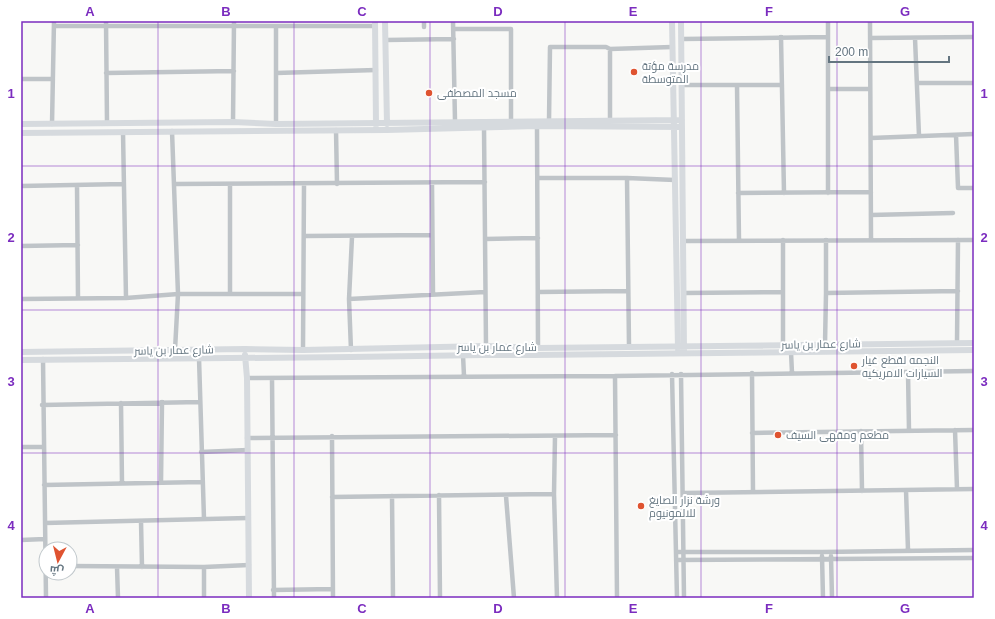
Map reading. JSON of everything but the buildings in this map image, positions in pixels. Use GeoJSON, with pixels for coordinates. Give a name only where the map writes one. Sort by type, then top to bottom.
{"type":"FeatureCollection","features":[{"type":"Feature","properties":{"kind":"street"},"geometry":{"type":"LineString","coordinates":[[385,21],[387,130]]}},
{"type":"Feature","properties":{"kind":"street"},"geometry":{"type":"LineString","coordinates":[[424,21],[424,27]]}},
{"type":"Feature","properties":{"kind":"street"},"geometry":{"type":"LineString","coordinates":[[453,21],[455,121]]}},
{"type":"Feature","properties":{"kind":"street"},"geometry":{"type":"LineString","coordinates":[[672,21],[675,180],[681,354]]}},
{"type":"Feature","properties":{"kind":"street"},"geometry":{"type":"LineString","coordinates":[[681,21],[684,293],[681,346]]}},
{"type":"Feature","properties":{"kind":"street"},"geometry":{"type":"LineString","coordinates":[[828,21],[828,193]]}},
{"type":"Feature","properties":{"kind":"street"},"geometry":{"type":"LineString","coordinates":[[870,21],[871,240]]}},
{"type":"Feature","properties":{"kind":"street"},"geometry":{"type":"LineString","coordinates":[[52,124],[54,23],[234,23],[276,26],[323,23],[375,23],[376,130]]}},
{"type":"Feature","properties":{"kind":"street"},"geometry":{"type":"LineString","coordinates":[[106,23],[107,123]]}},
{"type":"Feature","properties":{"kind":"street"},"geometry":{"type":"LineString","coordinates":[[233,122],[234,23]]}},
{"type":"Feature","properties":{"kind":"street"},"geometry":{"type":"LineString","coordinates":[[276,26],[276,124]]}},
{"type":"Feature","properties":{"kind":"street"},"geometry":{"type":"LineString","coordinates":[[454,29],[511,29],[511,121]]}},
{"type":"Feature","properties":{"kind":"street"},"geometry":{"type":"LineString","coordinates":[[781,36],[784,193]]}},
{"type":"Feature","properties":{"kind":"street"},"geometry":{"type":"LineString","coordinates":[[682,39],[828,36]]}},
{"type":"Feature","properties":{"kind":"street"},"geometry":{"type":"LineString","coordinates":[[870,38],[974,37]]}},
{"type":"Feature","properties":{"kind":"street"},"geometry":{"type":"LineString","coordinates":[[915,38],[919,136]]}},
{"type":"Feature","properties":{"kind":"street"},"geometry":{"type":"LineString","coordinates":[[386,40],[454,39]]}},
{"type":"Feature","properties":{"kind":"street"},"geometry":{"type":"LineString","coordinates":[[549,121],[550,47],[606,46],[610,49],[672,47]]}},
{"type":"Feature","properties":{"kind":"street"},"geometry":{"type":"LineString","coordinates":[[610,49],[610,121]]}},
{"type":"Feature","properties":{"kind":"street"},"geometry":{"type":"LineString","coordinates":[[276,73],[376,70]]}},
{"type":"Feature","properties":{"kind":"street"},"geometry":{"type":"LineString","coordinates":[[106,73],[234,71]]}},
{"type":"Feature","properties":{"kind":"street"},"geometry":{"type":"LineString","coordinates":[[21,80],[53,80]]}},
{"type":"Feature","properties":{"kind":"street"},"geometry":{"type":"LineString","coordinates":[[917,83],[974,83]]}},
{"type":"Feature","properties":{"kind":"street"},"geometry":{"type":"LineString","coordinates":[[682,85],[782,85]]}},
{"type":"Feature","properties":{"kind":"street"},"geometry":{"type":"LineString","coordinates":[[737,85],[739,240]]}},
{"type":"Feature","properties":{"kind":"street"},"geometry":{"type":"LineString","coordinates":[[828,89],[870,89]]}},
{"type":"Feature","properties":{"kind":"street"},"geometry":{"type":"LineString","coordinates":[[21,133],[387,130],[674,124],[682,120]]}},
{"type":"Feature","properties":{"kind":"street"},"geometry":{"type":"LineString","coordinates":[[21,124],[233,122],[276,124],[455,121],[610,121],[674,124],[682,127]]}},
{"type":"Feature","properties":{"kind":"street"},"geometry":{"type":"LineString","coordinates":[[537,126],[538,348]]}},
{"type":"Feature","properties":{"kind":"street"},"geometry":{"type":"LineString","coordinates":[[484,127],[486,346]]}},
{"type":"Feature","properties":{"kind":"street"},"geometry":{"type":"LineString","coordinates":[[336,130],[337,184]]}},
{"type":"Feature","properties":{"kind":"street"},"geometry":{"type":"LineString","coordinates":[[172,131],[178,294],[175,350]]}},
{"type":"Feature","properties":{"kind":"street"},"geometry":{"type":"LineString","coordinates":[[123,132],[126,298]]}},
{"type":"Feature","properties":{"kind":"street"},"geometry":{"type":"LineString","coordinates":[[870,138],[974,134]]}},
{"type":"Feature","properties":{"kind":"street"},"geometry":{"type":"LineString","coordinates":[[956,135],[958,188],[974,188]]}},
{"type":"Feature","properties":{"kind":"street"},"geometry":{"type":"LineString","coordinates":[[538,178],[627,178],[675,180]]}},
{"type":"Feature","properties":{"kind":"street"},"geometry":{"type":"LineString","coordinates":[[627,178],[629,346]]}},
{"type":"Feature","properties":{"kind":"street"},"geometry":{"type":"LineString","coordinates":[[175,184],[485,182]]}},
{"type":"Feature","properties":{"kind":"street"},"geometry":{"type":"LineString","coordinates":[[432,183],[433,294]]}},
{"type":"Feature","properties":{"kind":"street"},"geometry":{"type":"LineString","coordinates":[[21,186],[124,184]]}},
{"type":"Feature","properties":{"kind":"street"},"geometry":{"type":"LineString","coordinates":[[230,184],[230,294]]}},
{"type":"Feature","properties":{"kind":"street"},"geometry":{"type":"LineString","coordinates":[[303,350],[305,236],[304,184]]}},
{"type":"Feature","properties":{"kind":"street"},"geometry":{"type":"LineString","coordinates":[[77,185],[78,298]]}},
{"type":"Feature","properties":{"kind":"street"},"geometry":{"type":"LineString","coordinates":[[738,193],[871,192]]}},
{"type":"Feature","properties":{"kind":"street"},"geometry":{"type":"LineString","coordinates":[[871,215],[953,213]]}},
{"type":"Feature","properties":{"kind":"street"},"geometry":{"type":"LineString","coordinates":[[305,236],[432,235]]}},
{"type":"Feature","properties":{"kind":"street"},"geometry":{"type":"LineString","coordinates":[[351,350],[349,299],[352,236]]}},
{"type":"Feature","properties":{"kind":"street"},"geometry":{"type":"LineString","coordinates":[[485,239],[538,238]]}},
{"type":"Feature","properties":{"kind":"street"},"geometry":{"type":"LineString","coordinates":[[782,345],[783,240]]}},
{"type":"Feature","properties":{"kind":"street"},"geometry":{"type":"LineString","coordinates":[[825,344],[826,240]]}},
{"type":"Feature","properties":{"kind":"street"},"geometry":{"type":"LineString","coordinates":[[957,343],[958,240]]}},
{"type":"Feature","properties":{"kind":"street"},"geometry":{"type":"LineString","coordinates":[[683,241],[974,240]]}},
{"type":"Feature","properties":{"kind":"street"},"geometry":{"type":"LineString","coordinates":[[21,246],[78,245]]}},
{"type":"Feature","properties":{"kind":"street"},"geometry":{"type":"LineString","coordinates":[[538,292],[628,291]]}},
{"type":"Feature","properties":{"kind":"street"},"geometry":{"type":"LineString","coordinates":[[826,293],[958,291]]}},
{"type":"Feature","properties":{"kind":"street"},"geometry":{"type":"LineString","coordinates":[[349,299],[485,292]]}},
{"type":"Feature","properties":{"kind":"street"},"geometry":{"type":"LineString","coordinates":[[684,293],[782,292]]}},
{"type":"Feature","properties":{"kind":"street"},"geometry":{"type":"LineString","coordinates":[[21,299],[126,298],[178,294],[303,294]]}},
{"type":"Feature","properties":{"kind":"street","name":"شارع عمار بن ياسر"},"geometry":{"type":"LineString","coordinates":[[21,352],[245,349],[351,350],[486,346],[538,348],[974,343]]}},
{"type":"Feature","properties":{"kind":"street"},"geometry":{"type":"LineString","coordinates":[[245,349],[248,438],[249,598]]}},
{"type":"Feature","properties":{"kind":"street","name":"شارع عمار بن ياسر"},"geometry":{"type":"LineString","coordinates":[[21,360],[245,357],[329,358],[463,355],[974,350]]}},
{"type":"Feature","properties":{"kind":"street"},"geometry":{"type":"LineString","coordinates":[[791,352],[792,373]]}},
{"type":"Feature","properties":{"kind":"street"},"geometry":{"type":"LineString","coordinates":[[463,355],[464,376]]}},
{"type":"Feature","properties":{"kind":"street"},"geometry":{"type":"LineString","coordinates":[[199,358],[204,519]]}},
{"type":"Feature","properties":{"kind":"street"},"geometry":{"type":"LineString","coordinates":[[21,540],[45,539],[42,405],[43,359]]}},
{"type":"Feature","properties":{"kind":"street"},"geometry":{"type":"LineString","coordinates":[[247,378],[615,376],[672,374],[974,371]]}},
{"type":"Feature","properties":{"kind":"street"},"geometry":{"type":"LineString","coordinates":[[908,372],[909,430]]}},
{"type":"Feature","properties":{"kind":"street"},"geometry":{"type":"LineString","coordinates":[[672,374],[676,598]]}},
{"type":"Feature","properties":{"kind":"street"},"geometry":{"type":"LineString","coordinates":[[681,374],[684,598]]}},
{"type":"Feature","properties":{"kind":"street"},"geometry":{"type":"LineString","coordinates":[[752,374],[753,492]]}},
{"type":"Feature","properties":{"kind":"street"},"geometry":{"type":"LineString","coordinates":[[615,376],[617,598]]}},
{"type":"Feature","properties":{"kind":"street"},"geometry":{"type":"LineString","coordinates":[[272,378],[271,437],[274,598]]}},
{"type":"Feature","properties":{"kind":"street"},"geometry":{"type":"LineString","coordinates":[[161,483],[162,402]]}},
{"type":"Feature","properties":{"kind":"street"},"geometry":{"type":"LineString","coordinates":[[42,405],[200,402]]}},
{"type":"Feature","properties":{"kind":"street"},"geometry":{"type":"LineString","coordinates":[[121,403],[122,483]]}},
{"type":"Feature","properties":{"kind":"street"},"geometry":{"type":"LineString","coordinates":[[955,430],[956,489]]}},
{"type":"Feature","properties":{"kind":"street"},"geometry":{"type":"LineString","coordinates":[[752,433],[974,430]]}},
{"type":"Feature","properties":{"kind":"street"},"geometry":{"type":"LineString","coordinates":[[861,431],[862,490]]}},
{"type":"Feature","properties":{"kind":"street"},"geometry":{"type":"LineString","coordinates":[[248,438],[332,436],[616,435]]}},
{"type":"Feature","properties":{"kind":"street"},"geometry":{"type":"LineString","coordinates":[[332,436],[333,598]]}},
{"type":"Feature","properties":{"kind":"street"},"geometry":{"type":"LineString","coordinates":[[555,436],[554,494],[557,598]]}},
{"type":"Feature","properties":{"kind":"street"},"geometry":{"type":"LineString","coordinates":[[21,447],[43,447]]}},
{"type":"Feature","properties":{"kind":"street"},"geometry":{"type":"LineString","coordinates":[[202,452],[248,450]]}},
{"type":"Feature","properties":{"kind":"street"},"geometry":{"type":"LineString","coordinates":[[44,485],[202,482]]}},
{"type":"Feature","properties":{"kind":"street"},"geometry":{"type":"LineString","coordinates":[[683,493],[974,489]]}},
{"type":"Feature","properties":{"kind":"street"},"geometry":{"type":"LineString","coordinates":[[906,490],[908,550]]}},
{"type":"Feature","properties":{"kind":"street"},"geometry":{"type":"LineString","coordinates":[[332,497],[439,495],[506,496],[554,494]]}},
{"type":"Feature","properties":{"kind":"street"},"geometry":{"type":"LineString","coordinates":[[439,495],[440,598]]}},
{"type":"Feature","properties":{"kind":"street"},"geometry":{"type":"LineString","coordinates":[[392,496],[393,598]]}},
{"type":"Feature","properties":{"kind":"street"},"geometry":{"type":"LineString","coordinates":[[506,496],[514,598]]}},
{"type":"Feature","properties":{"kind":"street"},"geometry":{"type":"LineString","coordinates":[[45,523],[248,518]]}},
{"type":"Feature","properties":{"kind":"street"},"geometry":{"type":"LineString","coordinates":[[141,520],[142,567]]}},
{"type":"Feature","properties":{"kind":"street"},"geometry":{"type":"LineString","coordinates":[[676,552],[974,550]]}},
{"type":"Feature","properties":{"kind":"street"},"geometry":{"type":"LineString","coordinates":[[822,552],[823,598]]}},
{"type":"Feature","properties":{"kind":"street"},"geometry":{"type":"LineString","coordinates":[[831,552],[832,598]]}},
{"type":"Feature","properties":{"kind":"street"},"geometry":{"type":"LineString","coordinates":[[676,560],[974,558]]}},
{"type":"Feature","properties":{"kind":"street"},"geometry":{"type":"LineString","coordinates":[[78,566],[204,567],[249,565]]}},
{"type":"Feature","properties":{"kind":"street"},"geometry":{"type":"LineString","coordinates":[[117,567],[118,598]]}},
{"type":"Feature","properties":{"kind":"street"},"geometry":{"type":"LineString","coordinates":[[204,567],[204,598]]}},
{"type":"Feature","properties":{"kind":"street"},"geometry":{"type":"LineString","coordinates":[[46,581],[46,598]]}},
{"type":"Feature","properties":{"kind":"street"},"geometry":{"type":"LineString","coordinates":[[273,590],[333,589]]}},
{"type":"Feature","properties":{"kind":"place","name":"مدرسة مؤتة المتوسطة"},"geometry":{"type":"Point","coordinates":[634,72]}},
{"type":"Feature","properties":{"kind":"place","name":"مسجد المصطفى"},"geometry":{"type":"Point","coordinates":[429,93]}},
{"type":"Feature","properties":{"kind":"place","name":"النجمه لقطع غيار السيارات الامريكيه"},"geometry":{"type":"Point","coordinates":[854,366]}},
{"type":"Feature","properties":{"kind":"place","name":"مطعم ومقهى السيف"},"geometry":{"type":"Point","coordinates":[778,435]}},
{"type":"Feature","properties":{"kind":"place","name":"ورشة نزار الصايغ للالمونيوم"},"geometry":{"type":"Point","coordinates":[641,506]}}]}
